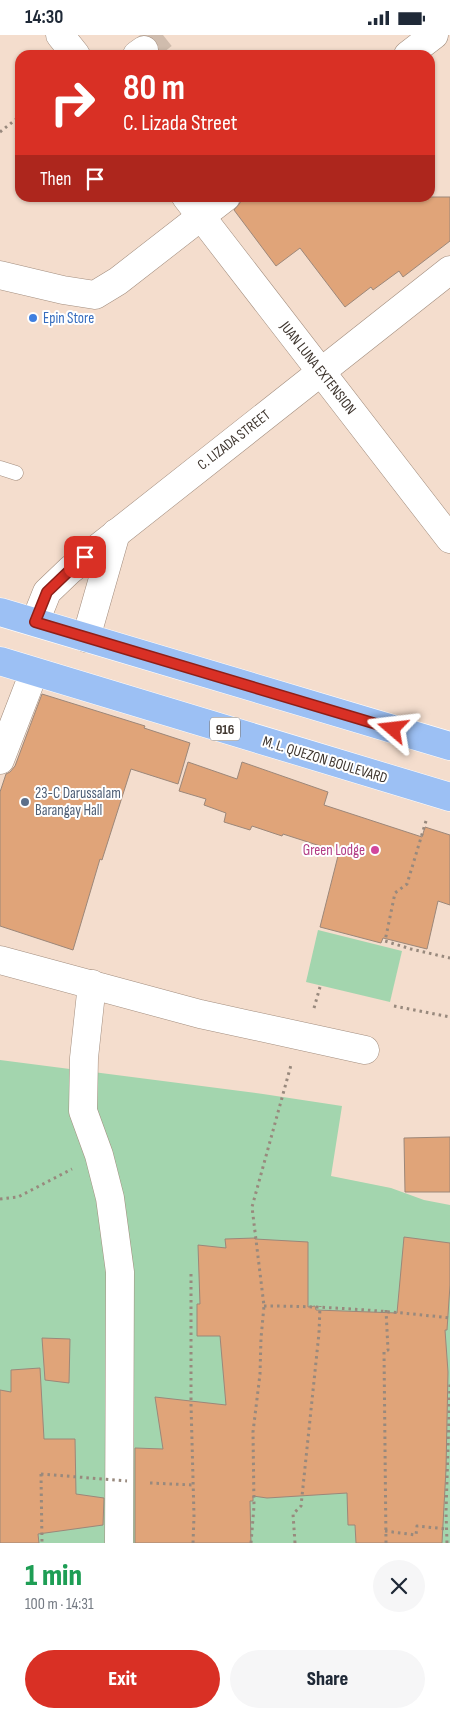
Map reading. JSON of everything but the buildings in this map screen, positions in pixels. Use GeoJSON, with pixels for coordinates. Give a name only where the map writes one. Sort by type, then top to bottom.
{"type":"FeatureCollection","features":[{"type":"Feature","properties":{"kind":"main road"},"geometry":{"type":"LineString","coordinates":[[0,612],[450,746]]}},
{"type":"Feature","properties":{"kind":"main road","name":"M. L. QUEZON BOULEVARD"},"geometry":{"type":"LineString","coordinates":[[0,661],[443,795]]}},
{"type":"Feature","properties":{"kind":"street"},"geometry":{"type":"LineString","coordinates":[[60,35],[72,50]]}},
{"type":"Feature","properties":{"kind":"street"},"geometry":{"type":"LineString","coordinates":[[414,50],[434,35]]}},
{"type":"Feature","properties":{"kind":"street"},"geometry":{"type":"LineString","coordinates":[[0,275],[63,290],[95,295],[118,281],[193,207],[210,202]]}},
{"type":"Feature","properties":{"kind":"street","name":"JUAN LUNA EXTENSION"},"geometry":{"type":"LineString","coordinates":[[193,207],[450,539]]}},
{"type":"Feature","properties":{"kind":"street","name":"C. LIZADA STREET"},"geometry":{"type":"LineString","coordinates":[[35,622],[47,592],[70,570],[450,270]]}},
{"type":"Feature","properties":{"kind":"street"},"geometry":{"type":"LineString","coordinates":[[86,638],[116,533]]}},
{"type":"Feature","properties":{"kind":"street"},"geometry":{"type":"LineString","coordinates":[[0,760],[34,671]]}},
{"type":"Feature","properties":{"kind":"street"},"geometry":{"type":"LineString","coordinates":[[0,960],[200,1014],[365,1050]]}},
{"type":"Feature","properties":{"kind":"street"},"geometry":{"type":"LineString","coordinates":[[92,984],[84,1058],[83,1111],[99,1155],[110,1198],[120,1272],[119,1543]]}},
{"type":"Feature","properties":{"kind":"lane"},"geometry":{"type":"LineString","coordinates":[[0,468],[16,473]]}},
{"type":"Feature","properties":{"kind":"path"},"geometry":{"type":"LineString","coordinates":[[0,133],[15,120]]}},
{"type":"Feature","properties":{"kind":"path"},"geometry":{"type":"LineString","coordinates":[[443,795],[407,884],[395,893],[385,941],[450,958]]}},
{"type":"Feature","properties":{"kind":"path"},"geometry":{"type":"LineString","coordinates":[[394,1006],[450,1017]]}},
{"type":"Feature","properties":{"kind":"path"},"geometry":{"type":"LineString","coordinates":[[251,1543],[254,1506],[253,1432],[260,1374],[264,1306],[252,1207],[299,1035]]}},
{"type":"Feature","properties":{"kind":"path"},"geometry":{"type":"LineString","coordinates":[[0,1199],[18,1197],[99,1155]]}},
{"type":"Feature","properties":{"kind":"path"},"geometry":{"type":"LineString","coordinates":[[192,1274],[193,1543]]}},
{"type":"Feature","properties":{"kind":"path"},"geometry":{"type":"LineString","coordinates":[[264,1306],[320,1306],[450,1317]]}},
{"type":"Feature","properties":{"kind":"path"},"geometry":{"type":"LineString","coordinates":[[295,1543],[293,1514],[301,1505],[320,1333],[320,1306]]}},
{"type":"Feature","properties":{"kind":"path"},"geometry":{"type":"LineString","coordinates":[[386,1311],[388,1350],[384,1351],[386,1543]]}},
{"type":"Feature","properties":{"kind":"path"},"geometry":{"type":"LineString","coordinates":[[447,1543],[450,1384]]}},
{"type":"Feature","properties":{"kind":"path"},"geometry":{"type":"LineString","coordinates":[[42,1543],[41,1474],[137,1482]]}},
{"type":"Feature","properties":{"kind":"path"},"geometry":{"type":"LineString","coordinates":[[146,1482],[193,1485]]}},
{"type":"Feature","properties":{"kind":"path"},"geometry":{"type":"LineString","coordinates":[[385,1531],[416,1535],[417,1526],[447,1529]]}},
{"type":"Feature","properties":{"kind":"green space"},"geometry":{"type":"Polygon","coordinates":[[[318,930],[402,951],[390,1002],[306,982],[318,930]]]}},
{"type":"Feature","properties":{"kind":"green space"},"geometry":{"type":"Polygon","coordinates":[[[0,1060],[342,1106],[331,1176],[391,1188],[424,1200],[450,1205],[450,1543],[0,1543],[0,1060]]]}},
{"type":"Feature","properties":{"kind":"tunnel"},"geometry":{"type":"LineString","coordinates":[[144,50],[163,35]]}},
{"type":"Feature","properties":{"kind":"place","name":"Epin Store"},"geometry":{"type":"Point","coordinates":[33,318]}},
{"type":"Feature","properties":{"kind":"place","name":"23-C Darussalam Barangay Hall"},"geometry":{"type":"Point","coordinates":[25,802]}},
{"type":"Feature","properties":{"kind":"place","name":"Green Lodge"},"geometry":{"type":"Point","coordinates":[375,850]}},
{"type":"Feature","properties":{"kind":"route"},"geometry":{"type":"LineString","coordinates":[[85,557],[47,592],[35,622],[393,729]]}}]}
